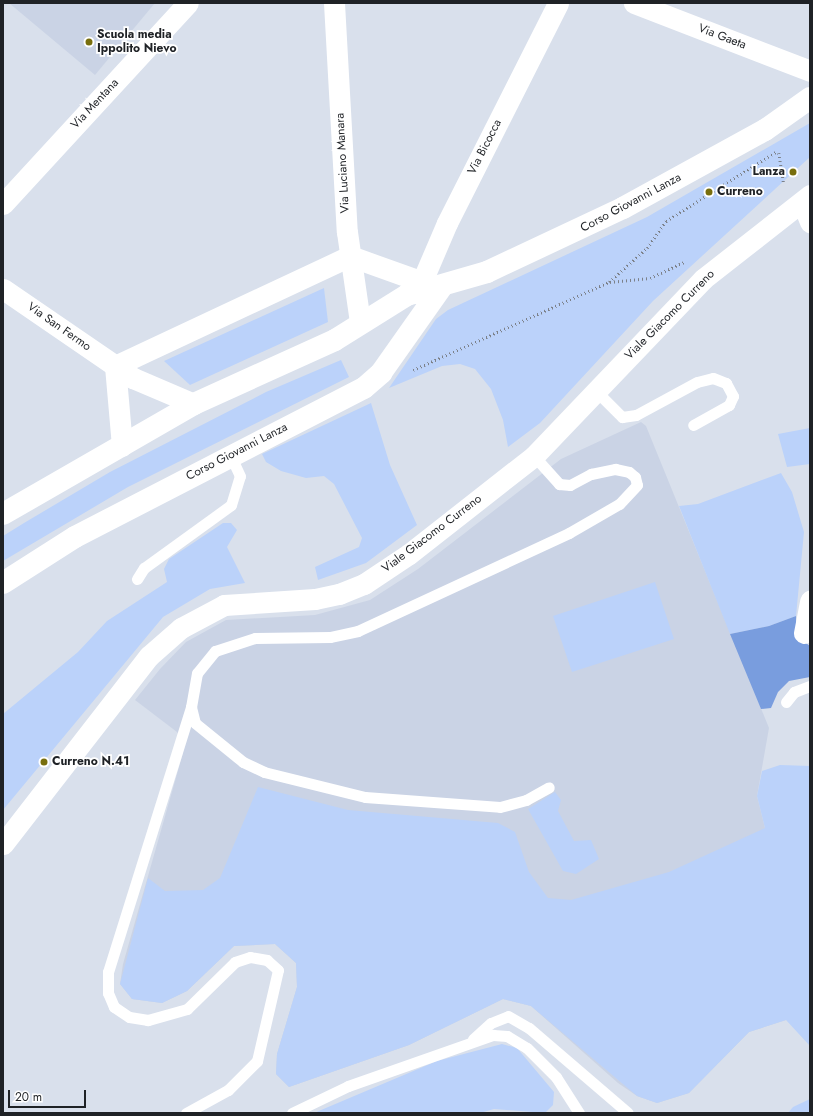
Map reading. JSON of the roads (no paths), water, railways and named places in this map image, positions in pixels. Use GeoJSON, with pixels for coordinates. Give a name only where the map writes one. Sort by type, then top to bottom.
{"type":"FeatureCollection","features":[{"type":"Feature","properties":{"kind":"street","name":"Via Mentana"},"geometry":{"type":"LineString","coordinates":[[3,204],[188,3]]}},
{"type":"Feature","properties":{"kind":"street","name":"Via Luciano Manara"},"geometry":{"type":"LineString","coordinates":[[334,3],[350,256],[360,322]]}},
{"type":"Feature","properties":{"kind":"street","name":"Via Bicocca"},"geometry":{"type":"LineString","coordinates":[[427,288],[447,223],[558,3]]}},
{"type":"Feature","properties":{"kind":"street","name":"Via Gaeta"},"geometry":{"type":"LineString","coordinates":[[634,3],[810,71]]}},
{"type":"Feature","properties":{"kind":"street","name":"Corso Giovanni Lanza"},"geometry":{"type":"LineString","coordinates":[[3,514],[194,404],[335,340],[360,322],[427,288],[594,224],[765,130],[810,98]]}},
{"type":"Feature","properties":{"kind":"street"},"geometry":{"type":"LineString","coordinates":[[806,198],[810,222]]}},
{"type":"Feature","properties":{"kind":"street","name":"Viale Giacomo Curreno"},"geometry":{"type":"LineString","coordinates":[[3,844],[149,656],[181,628],[224,605],[315,599],[364,584],[409,554],[534,456],[703,278],[806,198]]}},
{"type":"Feature","properties":{"kind":"street"},"geometry":{"type":"LineString","coordinates":[[122,446],[115,366],[350,256],[427,288]]}},
{"type":"Feature","properties":{"kind":"street","name":"Corso Giovanni Lanza"},"geometry":{"type":"LineString","coordinates":[[3,583],[75,537],[230,455],[364,388],[381,373],[427,288]]}},
{"type":"Feature","properties":{"kind":"street","name":"Via San Fermo"},"geometry":{"type":"LineString","coordinates":[[3,289],[115,366],[159,392],[194,404]]}},
{"type":"Feature","properties":{"kind":"street"},"geometry":{"type":"LineString","coordinates":[[804,633],[810,601]]}},
{"type":"Feature","properties":{"kind":"lane"},"geometry":{"type":"LineString","coordinates":[[596,391],[622,417],[636,415],[697,382],[713,378],[726,383],[733,396],[730,405],[693,425]]}},
{"type":"Feature","properties":{"kind":"lane"},"geometry":{"type":"LineString","coordinates":[[137,579],[144,568],[231,505],[240,476],[230,455]]}},
{"type":"Feature","properties":{"kind":"lane"},"geometry":{"type":"LineString","coordinates":[[186,1113],[228,1090],[257,1060],[278,970],[267,960],[250,957],[235,962],[187,1010],[148,1020],[130,1017],[114,1007],[108,993],[108,972],[191,706],[197,673],[215,651],[255,638],[330,637],[358,631],[569,533],[619,504],[636,484],[635,477],[629,472],[615,469],[590,474],[570,484],[559,484],[534,456]]}},
{"type":"Feature","properties":{"kind":"lane"},"geometry":{"type":"LineString","coordinates":[[786,702],[794,692],[810,686]]}},
{"type":"Feature","properties":{"kind":"lane"},"geometry":{"type":"LineString","coordinates":[[191,706],[195,723],[243,762],[264,772],[365,797],[500,807],[526,800],[549,788]]}},
{"type":"Feature","properties":{"kind":"lane"},"geometry":{"type":"LineString","coordinates":[[471,1041],[490,1023],[508,1016],[529,1028],[628,1113]]}},
{"type":"Feature","properties":{"kind":"lane"},"geometry":{"type":"LineString","coordinates":[[292,1113],[348,1086],[471,1041],[493,1035],[507,1036],[527,1048],[556,1077],[579,1113]]}},
{"type":"Feature","properties":{"kind":"place","name":"Scuola media Ippolito Nievo"},"geometry":{"type":"Point","coordinates":[89,42]}},
{"type":"Feature","properties":{"kind":"place","name":"Lanza"},"geometry":{"type":"Point","coordinates":[793,172]}},
{"type":"Feature","properties":{"kind":"place","name":"Curreno"},"geometry":{"type":"Point","coordinates":[709,192]}},
{"type":"Feature","properties":{"kind":"place","name":"Curreno N.41"},"geometry":{"type":"Point","coordinates":[44,762]}}]}
